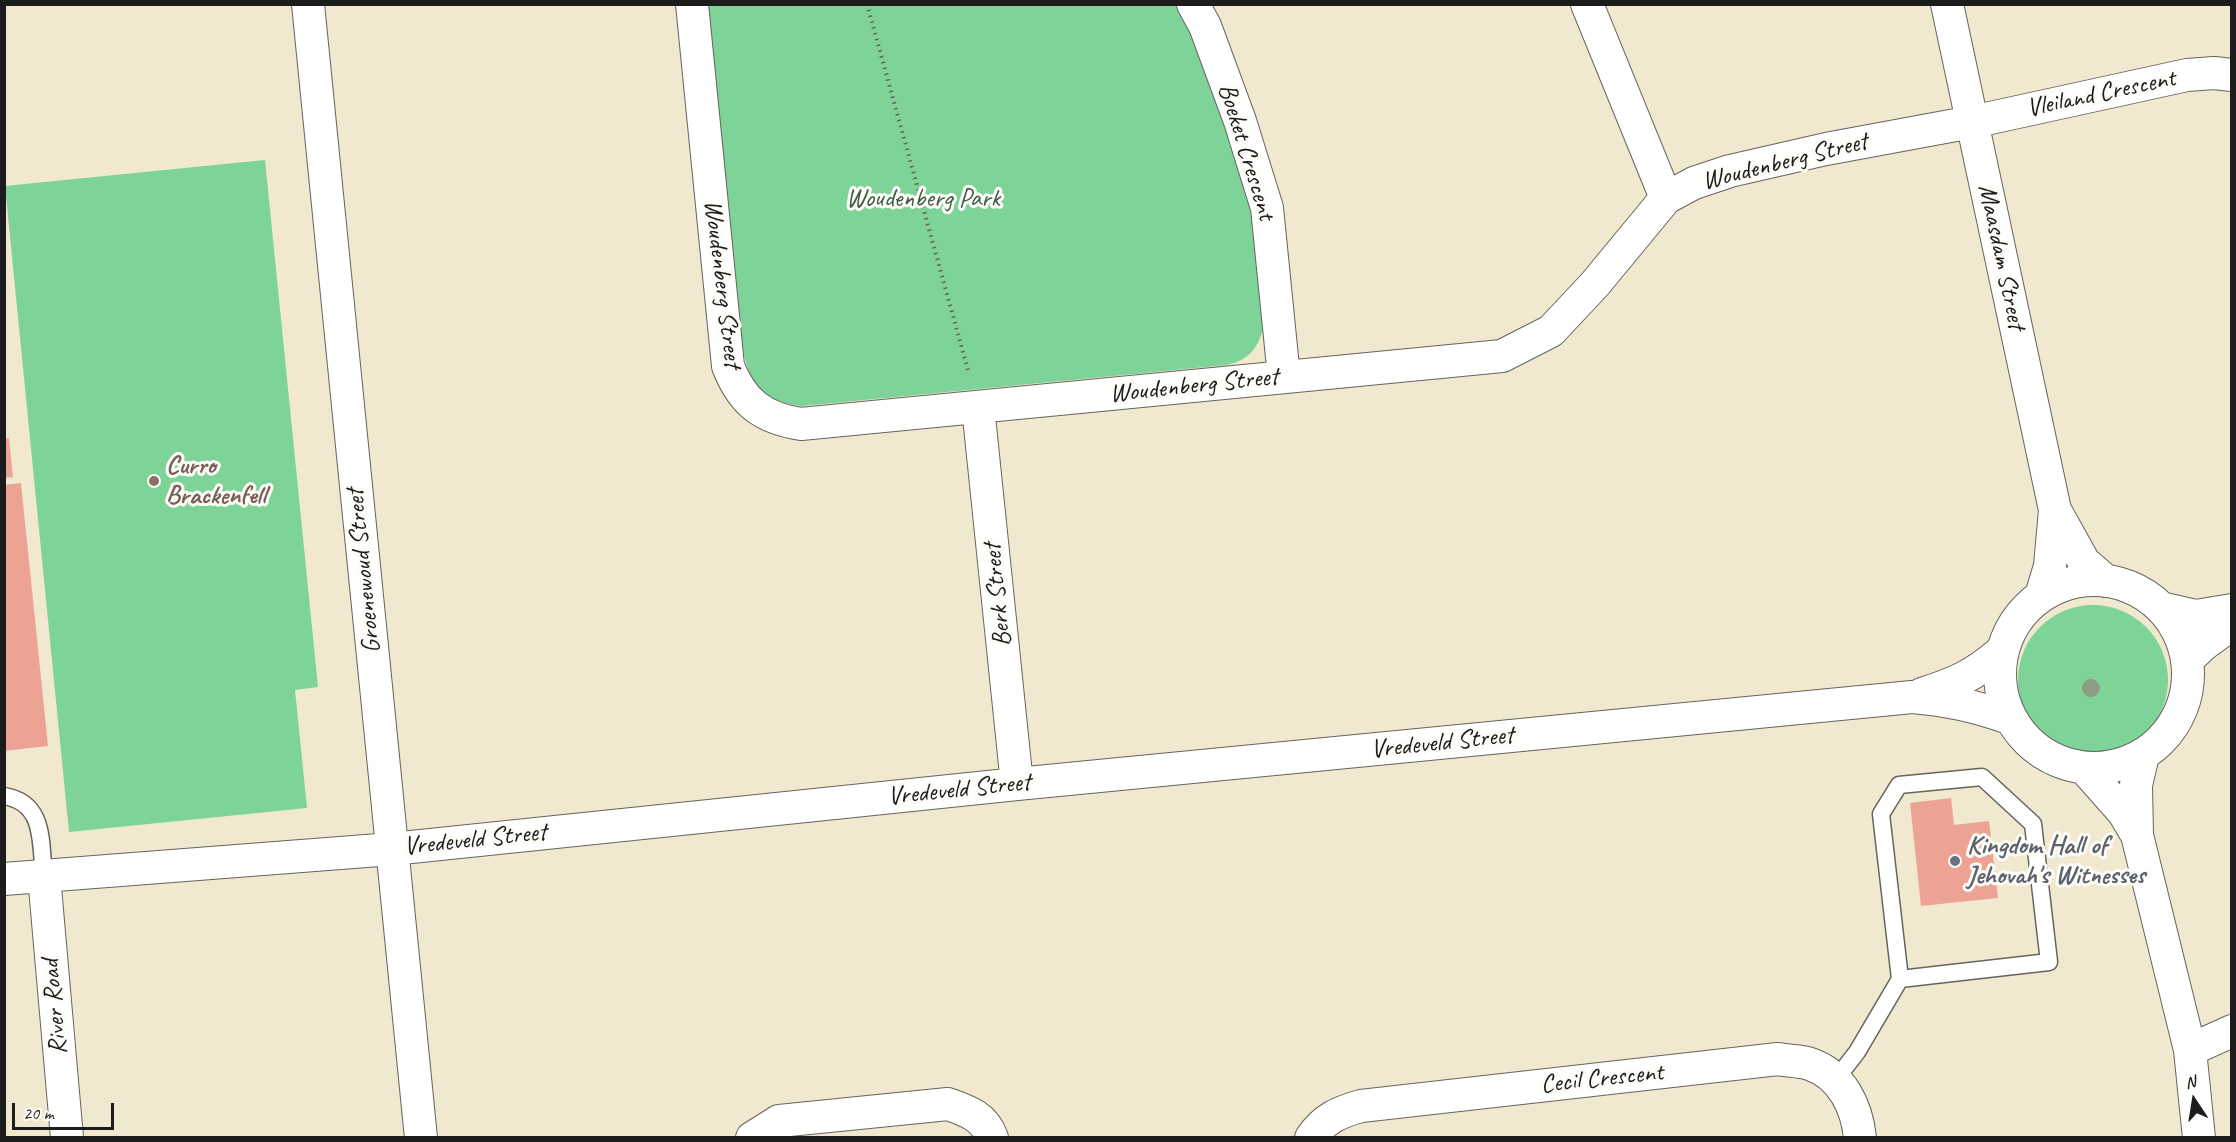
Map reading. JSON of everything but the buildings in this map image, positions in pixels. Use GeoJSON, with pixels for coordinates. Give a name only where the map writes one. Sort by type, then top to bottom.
{"type":"FeatureCollection","features":[{"type":"Feature","properties":{"kind":"street","name":"Groenewoud Street"},"geometry":{"type":"LineString","coordinates":[[308,4],[421,1137]]}},
{"type":"Feature","properties":{"kind":"street","name":"Woudenberg Street"},"geometry":{"type":"LineString","coordinates":[[692,4],[727,357],[734,382],[744,396],[770,416],[785,422],[801,424],[1502,356],[1528,345],[1551,331],[1595,284],[1666,198],[1694,183],[1730,171],[1826,149],[1972,122]]}},
{"type":"Feature","properties":{"kind":"street","name":"Boeket Crescent"},"geometry":{"type":"LineString","coordinates":[[1193,4],[1205,26],[1240,121],[1267,208],[1284,377]]}},
{"type":"Feature","properties":{"kind":"street"},"geometry":{"type":"LineString","coordinates":[[1587,4],[1666,198]]}},
{"type":"Feature","properties":{"kind":"street","name":"Maasdam Street"},"geometry":{"type":"LineString","coordinates":[[1947,4],[2055,510],[2084,562],[2106,581]]}},
{"type":"Feature","properties":{"kind":"street","name":"Vleiland Crescent"},"geometry":{"type":"LineString","coordinates":[[1972,122],[2187,75],[2214,73],[2232,75]]}},
{"type":"Feature","properties":{"kind":"street","name":"Berk Street"},"geometry":{"type":"LineString","coordinates":[[978,407],[1017,784]]}},
{"type":"Feature","properties":{"kind":"street","name":"Maasdam Street"},"geometry":{"type":"LineString","coordinates":[[2041,596],[2050,566],[2055,510]]}},
{"type":"Feature","properties":{"kind":"street"},"geometry":{"type":"LineString","coordinates":[[2106,581],[2136,590],[2161,608],[2178,632],[2187,660],[2187,688],[2180,714],[2164,737],[2143,755],[2115,766],[2085,769],[2054,761],[2028,743],[2009,718],[1999,685],[2001,652],[2016,620],[2041,596],[2072,582],[2106,581]]}},
{"type":"Feature","properties":{"kind":"street"},"geometry":{"type":"LineString","coordinates":[[2161,608],[2196,616],[2232,610]]}},
{"type":"Feature","properties":{"kind":"street"},"geometry":{"type":"LineString","coordinates":[[2187,660],[2232,624]]}},
{"type":"Feature","properties":{"kind":"street","name":"Vredeveld Street"},"geometry":{"type":"LineString","coordinates":[[1912,697],[1978,672],[2001,652]]}},
{"type":"Feature","properties":{"kind":"street","name":"Vredeveld Street"},"geometry":{"type":"LineString","coordinates":[[4,879],[392,849],[1017,784],[1912,697],[1976,706],[2009,718]]}},
{"type":"Feature","properties":{"kind":"street"},"geometry":{"type":"LineString","coordinates":[[2143,755],[2136,784],[2138,836],[2190,1050],[2199,1137]]}},
{"type":"Feature","properties":{"kind":"street"},"geometry":{"type":"LineString","coordinates":[[2085,769],[2124,813],[2138,836]]}},
{"type":"Feature","properties":{"kind":"street","name":"River Road"},"geometry":{"type":"LineString","coordinates":[[44,876],[67,1137]]}},
{"type":"Feature","properties":{"kind":"street"},"geometry":{"type":"LineString","coordinates":[[2190,1050],[2232,1030]]}},
{"type":"Feature","properties":{"kind":"street","name":"Cecil Crescent"},"geometry":{"type":"LineString","coordinates":[[1311,1137],[1336,1113],[1362,1106],[1778,1059],[1811,1065],[1836,1079],[1852,1103],[1858,1120],[1860,1137]]}},
{"type":"Feature","properties":{"kind":"street"},"geometry":{"type":"LineString","coordinates":[[752,1137],[779,1121],[948,1104],[970,1112],[988,1126],[992,1137]]}},
{"type":"Feature","properties":{"kind":"lane"},"geometry":{"type":"LineString","coordinates":[[1836,1079],[1857,1052],[1899,979],[1881,814],[1899,785],[1982,777],[2033,824],[2049,962],[1899,979]]}},
{"type":"Feature","properties":{"kind":"lane"},"geometry":{"type":"LineString","coordinates":[[4,796],[16,798],[34,813],[38,824],[44,876]]}},
{"type":"Feature","properties":{"kind":"path"},"geometry":{"type":"LineString","coordinates":[[867,4],[978,407]]}},
{"type":"Feature","properties":{"kind":"green space","name":"Woudenberg Park"},"geometry":{"type":"Polygon","coordinates":[[[708,5],[1177,5],[1186,21],[1247,184],[1251,203],[1263,329],[1255,348],[1246,357],[1227,365],[802,406],[788,404],[767,394],[759,388],[748,369],[742,344],[708,5]]]}},
{"type":"Feature","properties":{"kind":"green space","name":"Curro Brackenfell"},"geometry":{"type":"Polygon","coordinates":[[[265,160],[318,687],[295,690],[307,808],[69,832],[5,186],[265,160]]]}},
{"type":"Feature","properties":{"kind":"green space"},"geometry":{"type":"Polygon","coordinates":[[[2093,605],[2122,610],[2135,617],[2146,627],[2156,638],[2163,651],[2168,680],[2163,709],[2156,722],[2146,733],[2135,743],[2122,750],[2093,755],[2064,750],[2051,743],[2040,733],[2030,722],[2023,709],[2018,680],[2023,651],[2030,638],[2040,627],[2051,617],[2064,610],[2093,605]]]}},
{"type":"Feature","properties":{"kind":"place","name":"Curro Brackenfell"},"geometry":{"type":"Point","coordinates":[154,481]}},
{"type":"Feature","properties":{"kind":"place","name":"Kingdom Hall of Jehovah's Witnesses"},"geometry":{"type":"Point","coordinates":[1955,861]}}]}
